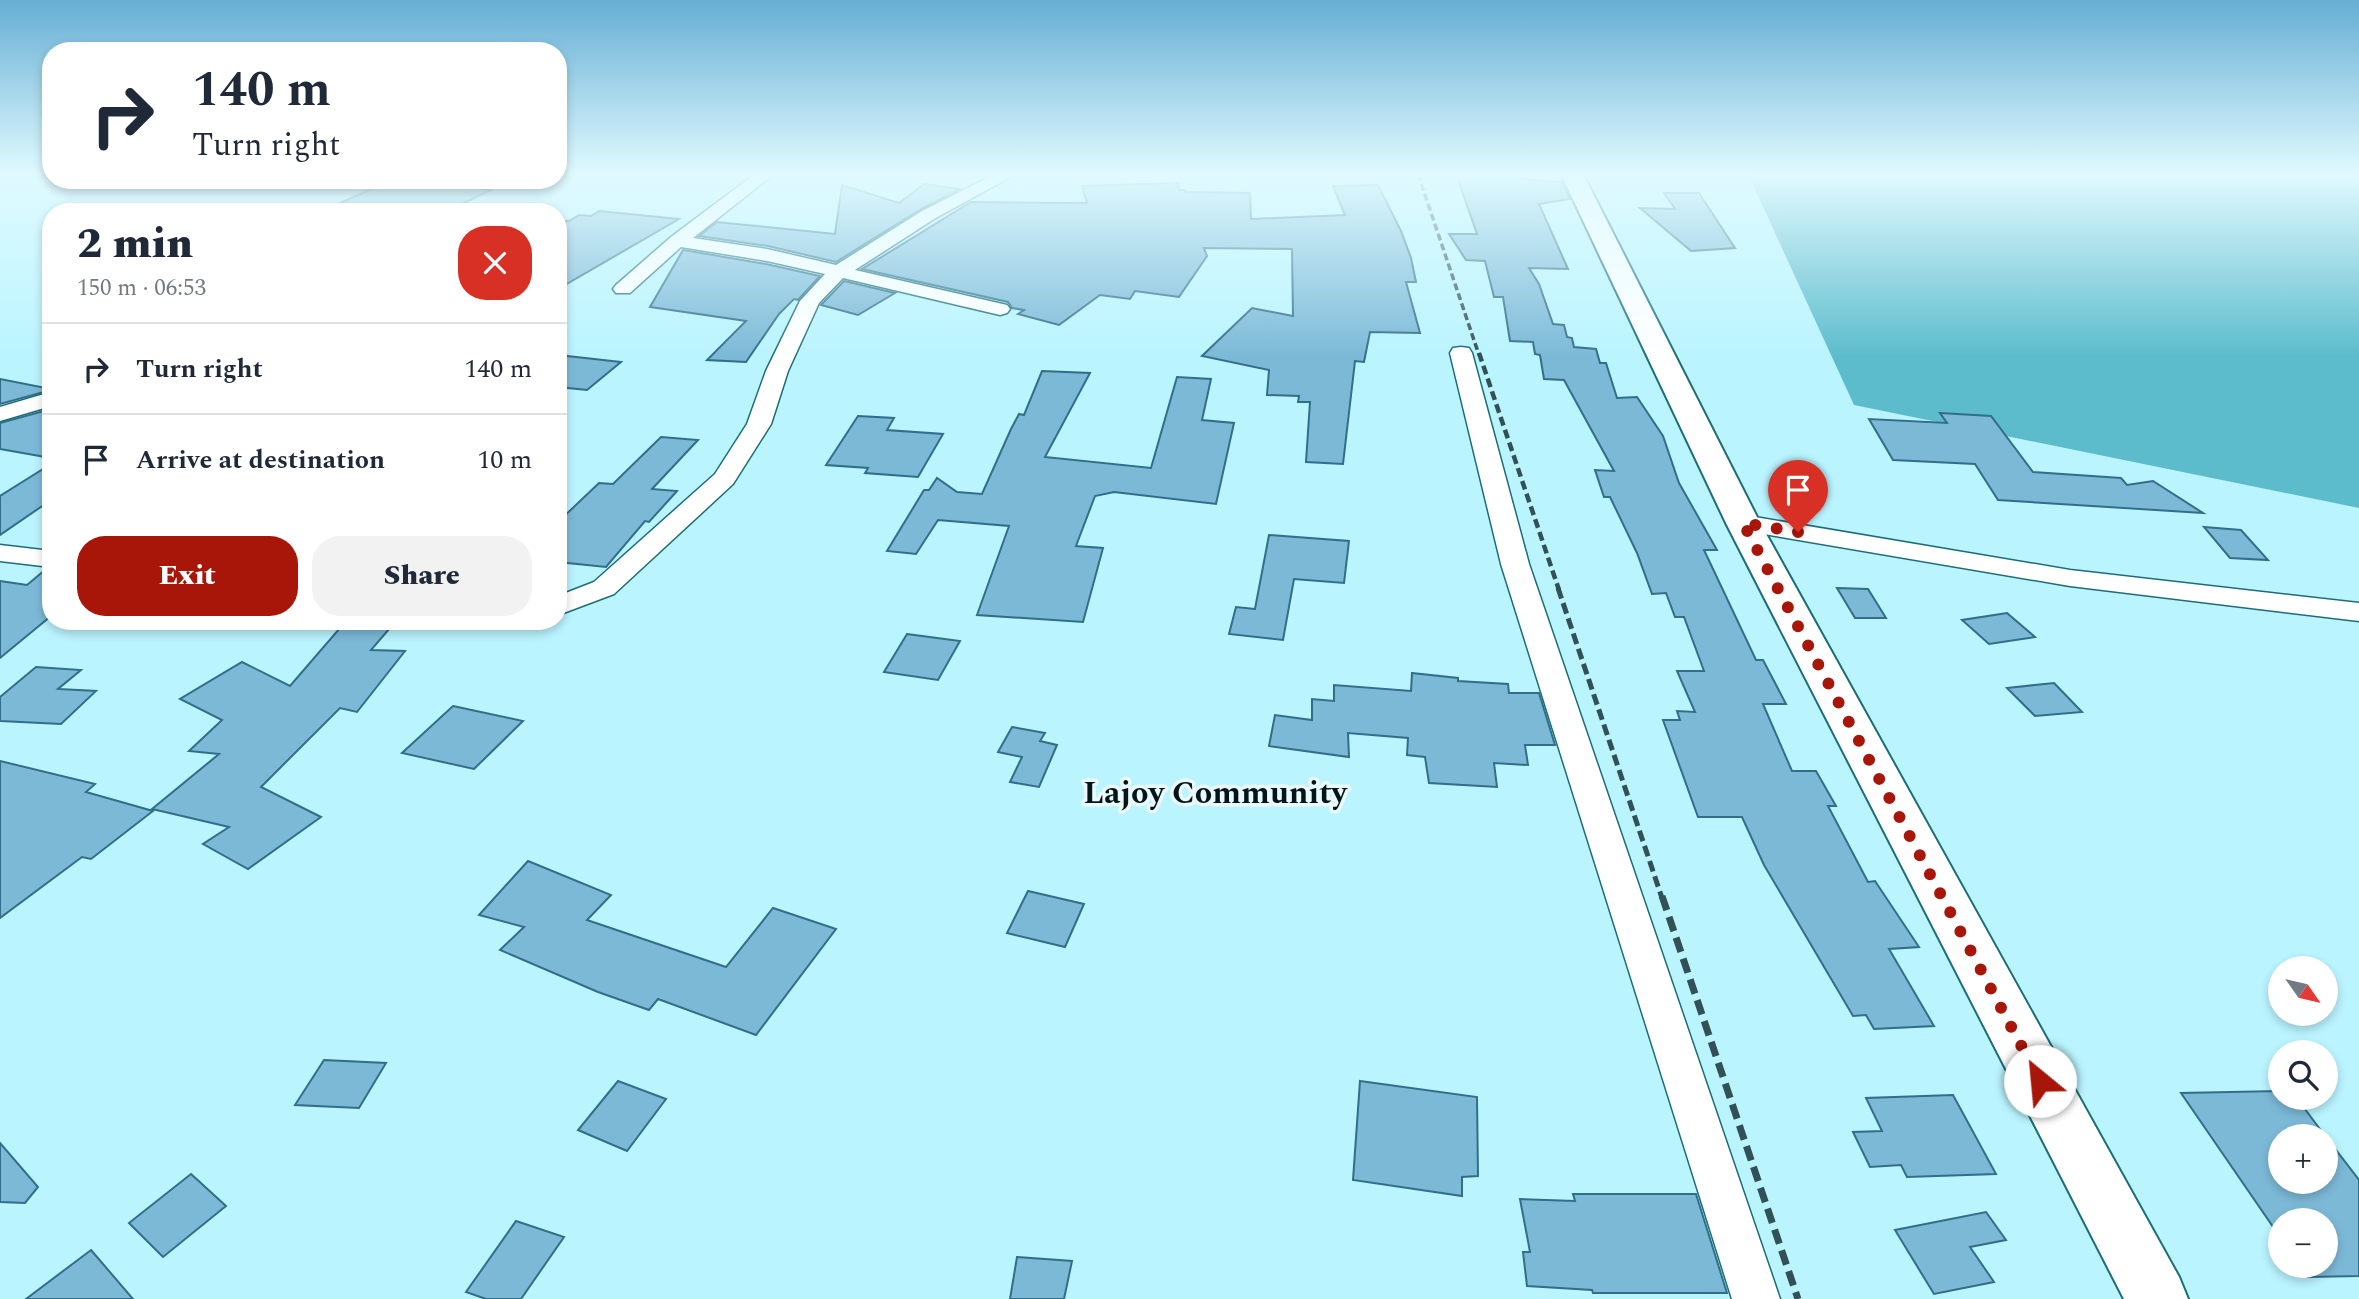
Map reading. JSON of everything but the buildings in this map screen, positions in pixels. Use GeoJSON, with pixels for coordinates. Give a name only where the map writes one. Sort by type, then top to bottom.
{"type":"FeatureCollection","features":[{"type":"Feature","properties":{"kind":"main road"},"geometry":{"type":"LineString","coordinates":[[1603,235],[1743,523],[2157,1299]]}},
{"type":"Feature","properties":{"kind":"street"},"geometry":{"type":"LineString","coordinates":[[623,289],[685,235]]}},
{"type":"Feature","properties":{"kind":"street"},"geometry":{"type":"LineString","coordinates":[[567,602],[604,588],[724,479],[759,424],[777,371],[810,301],[837,273],[897,235]]}},
{"type":"Feature","properties":{"kind":"street"},"geometry":{"type":"LineString","coordinates":[[677,241],[767,255],[1000,309]]}},
{"type":"Feature","properties":{"kind":"street"},"geometry":{"type":"LineString","coordinates":[[1461,353],[1515,564],[1756,1299]]}},
{"type":"Feature","properties":{"kind":"street"},"geometry":{"type":"LineString","coordinates":[[0,414],[42,401]]}},
{"type":"Feature","properties":{"kind":"street"},"geometry":{"type":"LineString","coordinates":[[1743,523],[2070,578],[2359,612]]}},
{"type":"Feature","properties":{"kind":"street"},"geometry":{"type":"LineString","coordinates":[[0,553],[42,558]]}},
{"type":"Feature","properties":{"kind":"shaded area"},"geometry":{"type":"Polygon","coordinates":[[[1776,235],[2359,235],[2359,508],[1854,405],[1776,235]]]}},
{"type":"Feature","properties":{"kind":"railway"},"geometry":{"type":"LineString","coordinates":[[1438,235],[1479,355]]}},
{"type":"Feature","properties":{"kind":"railway"},"geometry":{"type":"LineString","coordinates":[[1479,353],[1559,590]]}},
{"type":"Feature","properties":{"kind":"railway"},"geometry":{"type":"LineString","coordinates":[[1558,588],[1662,898]]}},
{"type":"Feature","properties":{"kind":"railway"},"geometry":{"type":"LineString","coordinates":[[1662,896],[1798,1299]]}},
{"type":"Feature","properties":{"kind":"district","name":"Lajoy Community"},"geometry":{"type":"Point","coordinates":[1215,793]}},
{"type":"Feature","properties":{"kind":"route"},"geometry":{"type":"LineString","coordinates":[[1798,532],[1743,523],[2040,1081]]}}]}
